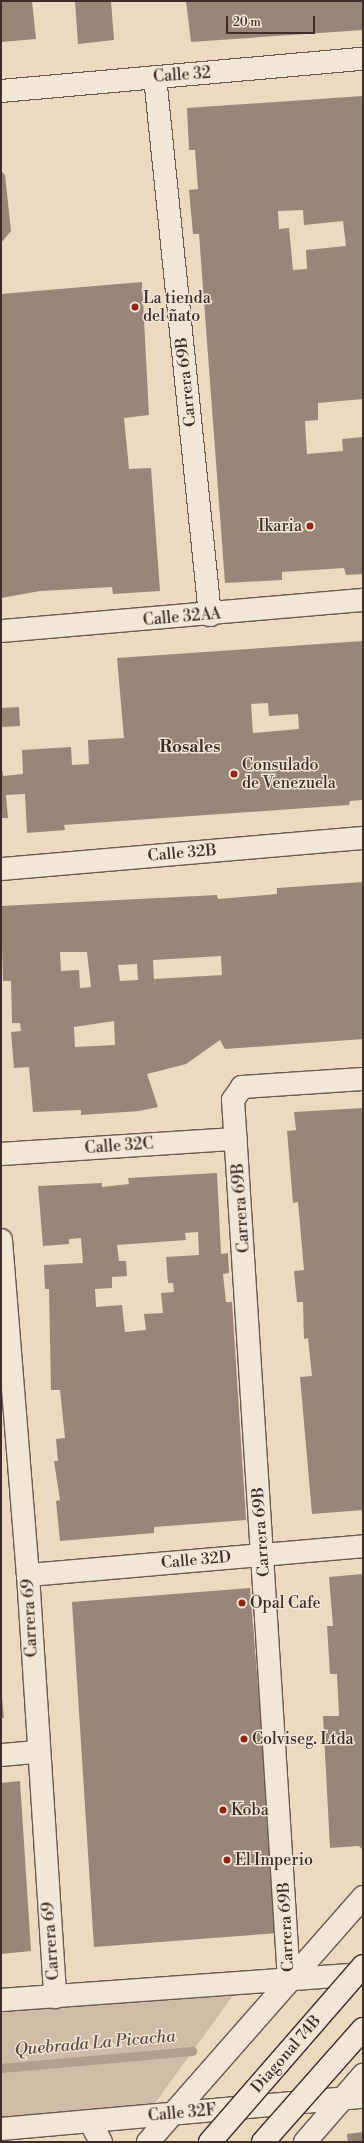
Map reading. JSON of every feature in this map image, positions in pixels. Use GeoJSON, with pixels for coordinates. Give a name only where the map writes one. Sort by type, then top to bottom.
{"type":"FeatureCollection","features":[{"type":"Feature","properties":{"kind":"street","name":"Calle 32"},"geometry":{"type":"LineString","coordinates":[[1,91],[363,59]]}},
{"type":"Feature","properties":{"kind":"street","name":"Carrera 69B"},"geometry":{"type":"LineString","coordinates":[[155,77],[210,615]]}},
{"type":"Feature","properties":{"kind":"street","name":"Calle 32AA"},"geometry":{"type":"LineString","coordinates":[[1,631],[210,615],[363,600]]}},
{"type":"Feature","properties":{"kind":"street","name":"Calle 32B"},"geometry":{"type":"LineString","coordinates":[[1,868],[363,838]]}},
{"type":"Feature","properties":{"kind":"street","name":"Carrera 69B"},"geometry":{"type":"LineString","coordinates":[[290,1980],[233,1100],[242,1087],[363,1079]]}},
{"type":"Feature","properties":{"kind":"street","name":"Calle 32C"},"geometry":{"type":"LineString","coordinates":[[1,1154],[236,1139]]}},
{"type":"Feature","properties":{"kind":"street","name":"Carrera 69"},"geometry":{"type":"LineString","coordinates":[[1,1240],[28,1575],[37,1752],[55,1997]]}},
{"type":"Feature","properties":{"kind":"street","name":"Calle 32D"},"geometry":{"type":"LineString","coordinates":[[28,1575],[363,1546]]}},
{"type":"Feature","properties":{"kind":"street"},"geometry":{"type":"LineString","coordinates":[[1,1756],[37,1752]]}},
{"type":"Feature","properties":{"kind":"street"},"geometry":{"type":"LineString","coordinates":[[148,2142],[363,1897]]}},
{"type":"Feature","properties":{"kind":"street"},"geometry":{"type":"LineString","coordinates":[[1,2000],[290,1980],[362,1973]]}},
{"type":"Feature","properties":{"kind":"street","name":"Diagonal 74B"},"geometry":{"type":"LineString","coordinates":[[210,2142],[362,1973]]}},
{"type":"Feature","properties":{"kind":"street"},"geometry":{"type":"LineString","coordinates":[[263,2142],[363,2029]]}},
{"type":"Feature","properties":{"kind":"street"},"geometry":{"type":"LineString","coordinates":[[305,2142],[352,2098],[363,2075]]}},
{"type":"Feature","properties":{"kind":"street","name":"Calle 32F"},"geometry":{"type":"LineString","coordinates":[[1,2130],[352,2098]]}},
{"type":"Feature","properties":{"kind":"street"},"geometry":{"type":"LineString","coordinates":[[90,2122],[101,2142]]}},
{"type":"Feature","properties":{"kind":"shaded area"},"geometry":{"type":"Polygon","coordinates":[[[242,1983],[145,2117],[1,2129],[1,2000],[242,1983]]]}},
{"type":"Feature","properties":{"kind":"building"},"geometry":{"type":"Polygon","coordinates":[[[1,1],[32,1],[36,39],[1,42],[1,1]]]}},
{"type":"Feature","properties":{"kind":"building"},"geometry":{"type":"Polygon","coordinates":[[[75,1],[111,1],[114,40],[78,44],[75,1]]]}},
{"type":"Feature","properties":{"kind":"building"},"geometry":{"type":"Polygon","coordinates":[[[186,1],[363,1],[363,30],[191,42],[186,1]]]}},
{"type":"Feature","properties":{"kind":"building"},"geometry":{"type":"Polygon","coordinates":[[[363,96],[363,399],[318,403],[318,420],[305,421],[307,454],[343,451],[342,439],[363,437],[363,574],[346,575],[344,568],[282,572],[282,580],[225,583],[199,234],[193,234],[189,190],[198,189],[195,150],[189,150],[187,108],[363,96]],[[303,210],[278,211],[279,229],[289,228],[293,270],[307,269],[306,250],[346,246],[343,221],[304,225],[303,210]]]}},
{"type":"Feature","properties":{"kind":"building"},"geometry":{"type":"Polygon","coordinates":[[[1,171],[5,175],[11,231],[1,243],[1,171]]]}},
{"type":"Feature","properties":{"kind":"building"},"geometry":{"type":"Polygon","coordinates":[[[142,282],[149,415],[124,418],[129,469],[151,468],[160,591],[113,594],[112,587],[40,591],[1,598],[1,294],[142,282]]]}},
{"type":"Feature","properties":{"kind":"building"},"geometry":{"type":"Polygon","coordinates":[[[363,641],[363,800],[350,801],[349,805],[64,825],[65,830],[27,833],[25,794],[6,795],[8,818],[1,818],[1,763],[3,776],[23,774],[22,750],[71,747],[72,765],[89,764],[88,740],[124,738],[117,658],[363,641]],[[268,703],[251,704],[253,733],[299,729],[298,714],[269,716],[268,703]]]}},
{"type":"Feature","properties":{"kind":"building"},"geometry":{"type":"Polygon","coordinates":[[[19,707],[20,726],[1,727],[1,708],[19,707]]]}},
{"type":"Feature","properties":{"kind":"building"},"geometry":{"type":"Polygon","coordinates":[[[363,882],[363,1039],[225,1049],[220,1040],[186,1064],[147,1074],[158,1107],[139,1111],[81,1115],[81,1110],[33,1112],[29,1067],[14,1068],[11,1032],[21,1031],[20,1023],[12,1023],[11,981],[3,981],[1,906],[217,895],[218,899],[277,894],[277,888],[363,882]],[[60,952],[61,971],[79,970],[80,988],[91,987],[87,952],[60,952]],[[221,956],[153,960],[154,979],[222,975],[221,956]],[[137,964],[118,965],[120,981],[138,980],[137,964]],[[114,1021],[74,1027],[75,1047],[115,1045],[114,1021]]]}},
{"type":"Feature","properties":{"kind":"building"},"geometry":{"type":"Polygon","coordinates":[[[363,1108],[363,1510],[312,1514],[300,1377],[312,1376],[308,1338],[304,1339],[303,1302],[297,1302],[294,1271],[304,1270],[298,1202],[293,1203],[287,1131],[296,1130],[294,1112],[363,1108]]]}},
{"type":"Feature","properties":{"kind":"building"},"geometry":{"type":"Polygon","coordinates":[[[217,1173],[221,1254],[228,1253],[229,1273],[223,1274],[226,1302],[232,1302],[246,1520],[154,1527],[154,1533],[60,1541],[56,1501],[60,1500],[54,1461],[58,1461],[56,1439],[65,1438],[60,1390],[51,1390],[49,1289],[45,1289],[44,1265],[83,1263],[81,1238],[69,1239],[69,1244],[43,1246],[38,1186],[102,1183],[102,1187],[129,1184],[128,1178],[217,1173]],[[198,1232],[185,1233],[186,1240],[117,1245],[119,1261],[126,1261],[127,1276],[112,1277],[112,1288],[95,1289],[96,1307],[122,1305],[125,1332],[146,1330],[144,1314],[163,1313],[161,1293],[174,1292],[173,1283],[168,1283],[166,1257],[199,1255],[198,1232]]]}},
{"type":"Feature","properties":{"kind":"building"},"geometry":{"type":"Polygon","coordinates":[[[363,1574],[363,1850],[359,1846],[330,1848],[323,1716],[339,1716],[337,1674],[330,1674],[327,1626],[333,1626],[329,1577],[363,1574]]]}},
{"type":"Feature","properties":{"kind":"building"},"geometry":{"type":"Polygon","coordinates":[[[250,1588],[278,1933],[94,1947],[72,1602],[250,1588]]]}},
{"type":"Feature","properties":{"kind":"building"},"geometry":{"type":"Polygon","coordinates":[[[1,1687],[4,1718],[1,1718],[1,1687]]]}},
{"type":"Feature","properties":{"kind":"building"},"geometry":{"type":"Polygon","coordinates":[[[20,1781],[31,1951],[1,1954],[1,1783],[20,1781]]]}},
{"type":"Feature","properties":{"kind":"building"},"geometry":{"type":"Polygon","coordinates":[[[363,2132],[363,2142],[348,2142],[347,2134],[363,2132]]]}},
{"type":"Feature","properties":{"kind":"waterway","name":"Quebrada La Picacha"},"geometry":{"type":"LineString","coordinates":[[1,2068],[192,2051]]}},
{"type":"Feature","properties":{"kind":"place","name":"La tienda del ñato"},"geometry":{"type":"Point","coordinates":[135,307]}},
{"type":"Feature","properties":{"kind":"place","name":"Ikaria"},"geometry":{"type":"Point","coordinates":[310,526]}},
{"type":"Feature","properties":{"kind":"place","name":"Consulado de Venezuela"},"geometry":{"type":"Point","coordinates":[234,774]}},
{"type":"Feature","properties":{"kind":"place","name":"Opal Cafe"},"geometry":{"type":"Point","coordinates":[242,1603]}},
{"type":"Feature","properties":{"kind":"place","name":"Colviseg. Ltda"},"geometry":{"type":"Point","coordinates":[244,1739]}},
{"type":"Feature","properties":{"kind":"place","name":"Koba"},"geometry":{"type":"Point","coordinates":[223,1810]}},
{"type":"Feature","properties":{"kind":"place","name":"El Imperio"},"geometry":{"type":"Point","coordinates":[227,1860]}},
{"type":"Feature","properties":{"kind":"district","name":"Rosales"},"geometry":{"type":"Point","coordinates":[190,748]}}]}
